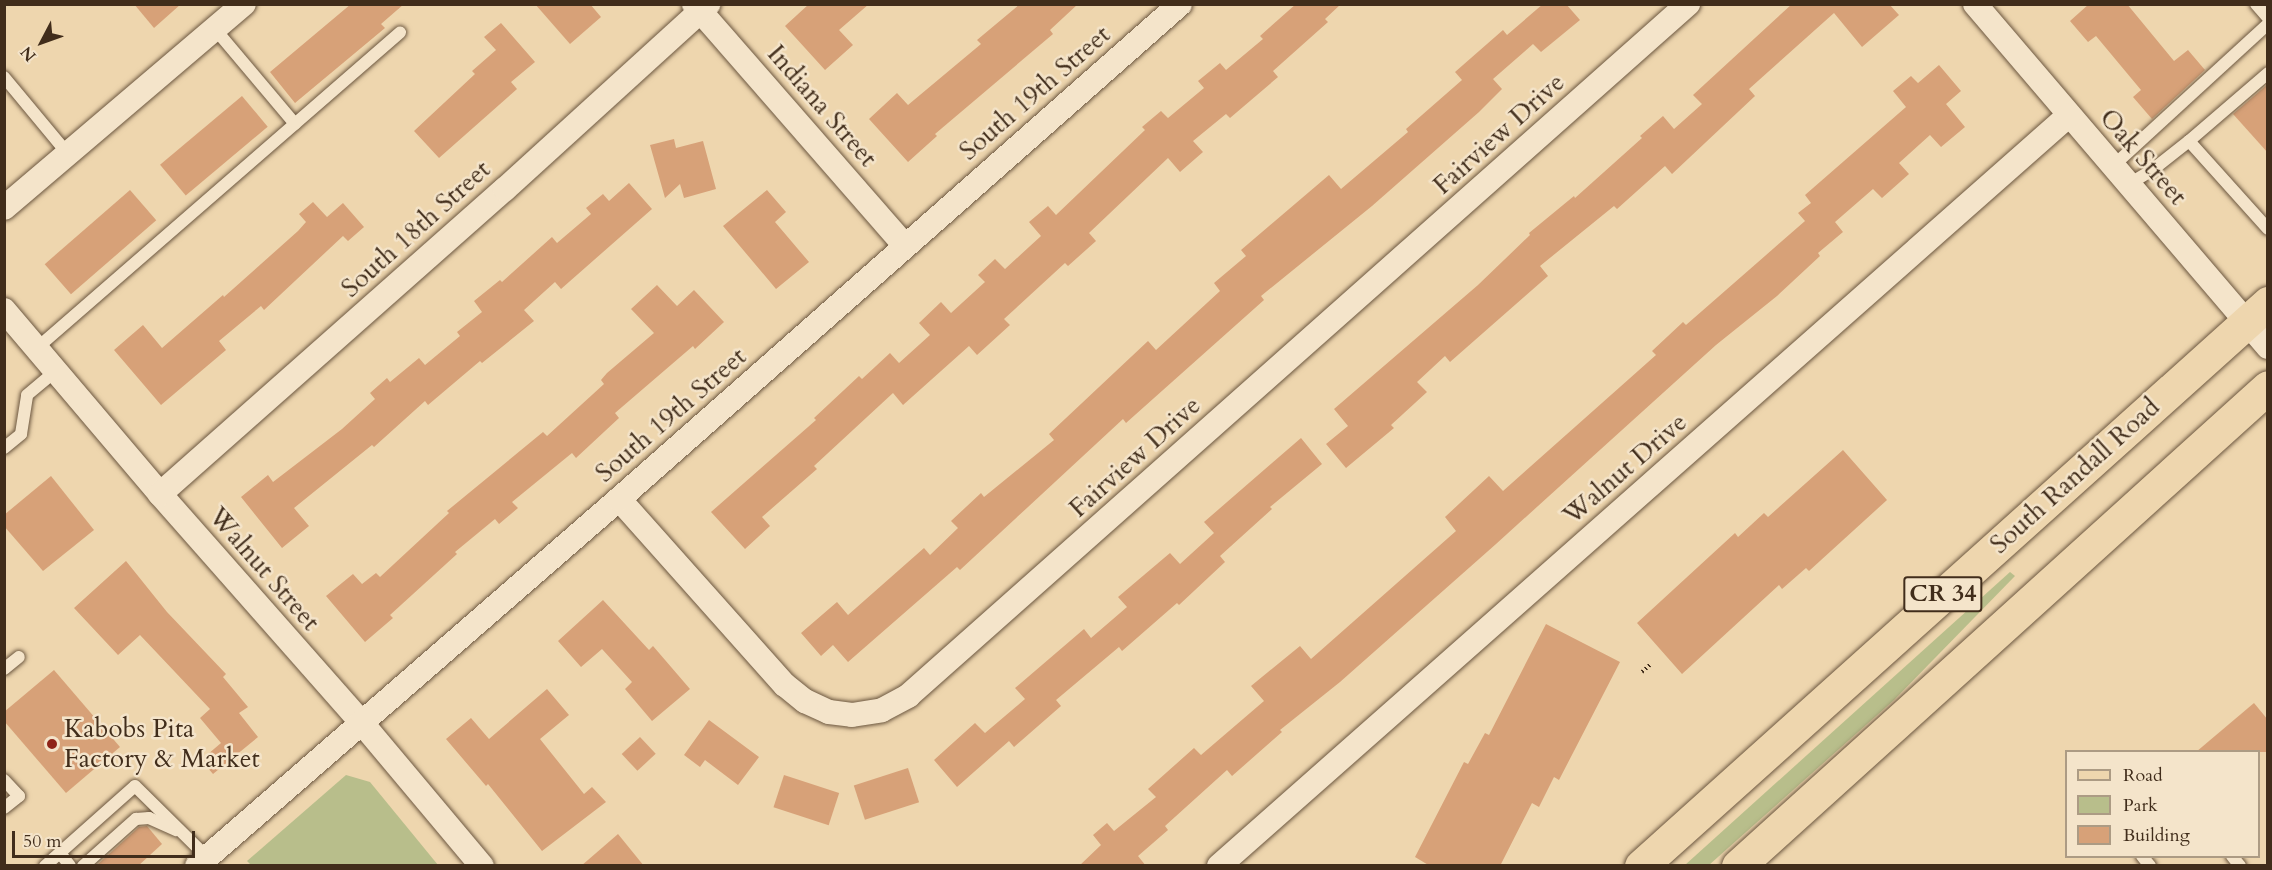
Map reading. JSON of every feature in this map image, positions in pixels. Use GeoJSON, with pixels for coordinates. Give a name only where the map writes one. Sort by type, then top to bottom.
{"type":"FeatureCollection","features":[{"type":"Feature","properties":{"kind":"main road","name":"South Randall Road"},"geometry":{"type":"LineString","coordinates":[[1641,866],[2257,312]]}},
{"type":"Feature","properties":{"kind":"main road","name":"CR 34"},"geometry":{"type":"LineString","coordinates":[[1738,866],[2268,387]]}},
{"type":"Feature","properties":{"kind":"street"},"geometry":{"type":"LineString","coordinates":[[4,208],[244,4]]}},
{"type":"Feature","properties":{"kind":"street","name":"South 19th Street"},"geometry":{"type":"LineString","coordinates":[[202,861],[619,499],[1180,4]]}},
{"type":"Feature","properties":{"kind":"street","name":"Fairview Drive"},"geometry":{"type":"LineString","coordinates":[[619,499],[785,685],[798,696],[829,712],[852,715],[882,710],[908,696],[1688,4]]}},
{"type":"Feature","properties":{"kind":"street","name":"Oak Street"},"geometry":{"type":"LineString","coordinates":[[1975,4],[2129,184],[2257,312],[2268,347]]}},
{"type":"Feature","properties":{"kind":"street","name":"Indiana Street"},"geometry":{"type":"LineString","coordinates":[[701,6],[906,246]]}},
{"type":"Feature","properties":{"kind":"street","name":"South 18th Street"},"geometry":{"type":"LineString","coordinates":[[160,494],[505,189],[701,6]]}},
{"type":"Feature","properties":{"kind":"street","name":"Walnut Drive"},"geometry":{"type":"LineString","coordinates":[[1219,866],[2069,115]]}},
{"type":"Feature","properties":{"kind":"street","name":"Walnut Street"},"geometry":{"type":"LineString","coordinates":[[4,310],[160,494],[361,722],[482,866]]}},
{"type":"Feature","properties":{"kind":"lane"},"geometry":{"type":"LineString","coordinates":[[2256,4],[2268,18]]}},
{"type":"Feature","properties":{"kind":"lane"},"geometry":{"type":"LineString","coordinates":[[2113,166],[2268,24]]}},
{"type":"Feature","properties":{"kind":"lane"},"geometry":{"type":"LineString","coordinates":[[215,28],[295,124]]}},
{"type":"Feature","properties":{"kind":"lane"},"geometry":{"type":"LineString","coordinates":[[37,348],[400,33]]}},
{"type":"Feature","properties":{"kind":"lane"},"geometry":{"type":"LineString","coordinates":[[2129,184],[2151,171],[2189,141],[2268,73]]}},
{"type":"Feature","properties":{"kind":"lane"},"geometry":{"type":"LineString","coordinates":[[4,77],[67,153]]}},
{"type":"Feature","properties":{"kind":"lane"},"geometry":{"type":"LineString","coordinates":[[2189,141],[2268,229]]}},
{"type":"Feature","properties":{"kind":"lane"},"geometry":{"type":"LineString","coordinates":[[4,448],[21,434],[27,395],[56,372]]}},
{"type":"Feature","properties":{"kind":"lane"},"geometry":{"type":"LineString","coordinates":[[4,669],[19,657]]}},
{"type":"Feature","properties":{"kind":"lane"},"geometry":{"type":"LineString","coordinates":[[4,780],[19,796],[4,808]]}},
{"type":"Feature","properties":{"kind":"lane"},"geometry":{"type":"LineString","coordinates":[[45,866],[135,786],[182,832],[202,861]]}},
{"type":"Feature","properties":{"kind":"lane"},"geometry":{"type":"LineString","coordinates":[[83,866],[141,818],[182,832]]}},
{"type":"Feature","properties":{"kind":"lane"},"geometry":{"type":"LineString","coordinates":[[60,853],[70,866]]}},
{"type":"Feature","properties":{"kind":"path"},"geometry":{"type":"LineString","coordinates":[[1642,672],[1651,664]]}},
{"type":"Feature","properties":{"kind":"green space"},"geometry":{"type":"Polygon","coordinates":[[[2010,572],[2015,576],[1894,700],[1709,865],[1685,865],[2010,572]]]}},
{"type":"Feature","properties":{"kind":"green space"},"geometry":{"type":"Polygon","coordinates":[[[346,775],[370,782],[438,865],[251,865],[247,861],[346,775]]]}},
{"type":"Feature","properties":{"kind":"building"},"geometry":{"type":"Polygon","coordinates":[[[134,4],[181,4],[154,28],[134,4]]]}},
{"type":"Feature","properties":{"kind":"building"},"geometry":{"type":"Polygon","coordinates":[[[351,4],[404,4],[381,24],[385,28],[295,103],[270,72],[351,4]]]}},
{"type":"Feature","properties":{"kind":"building"},"geometry":{"type":"Polygon","coordinates":[[[535,4],[590,4],[601,17],[570,44],[535,4]]]}},
{"type":"Feature","properties":{"kind":"building"},"geometry":{"type":"Polygon","coordinates":[[[809,4],[869,4],[839,30],[853,45],[825,70],[785,26],[809,4]]]}},
{"type":"Feature","properties":{"kind":"building"},"geometry":{"type":"Polygon","coordinates":[[[1020,4],[1078,4],[1050,30],[1053,34],[935,134],[937,136],[908,162],[869,119],[897,93],[908,105],[981,44],[977,40],[1020,4]]]}},
{"type":"Feature","properties":{"kind":"building"},"geometry":{"type":"Polygon","coordinates":[[[1296,4],[1341,4],[1325,19],[1328,22],[1273,71],[1278,77],[1230,118],[1226,114],[1193,141],[1203,152],[1180,172],[1168,158],[1089,233],[1096,241],[1068,266],[1065,263],[1004,319],[1010,325],[977,355],[969,346],[903,405],[893,393],[814,466],[817,469],[762,517],[770,526],[745,549],[711,512],[816,420],[814,418],[859,376],[862,379],[890,353],[899,363],[930,335],[919,323],[941,302],[951,313],[985,282],[978,275],[995,259],[1005,269],[1041,236],[1029,222],[1048,206],[1056,215],[1145,130],[1142,127],[1161,111],[1168,118],[1204,88],[1198,81],[1220,63],[1226,70],[1263,39],[1260,36],[1296,4]]]}},
{"type":"Feature","properties":{"kind":"building"},"geometry":{"type":"Polygon","coordinates":[[[1543,4],[1566,4],[1580,20],[1541,52],[1533,44],[1493,79],[1502,89],[1479,112],[1372,206],[1261,296],[1264,300],[1126,423],[1123,419],[960,570],[957,567],[848,662],[833,645],[821,656],[801,633],[837,602],[848,615],[924,548],[930,555],[958,528],[951,521],[981,493],[984,497],[1054,440],[1049,434],[1148,341],[1156,350],[1220,291],[1214,283],[1246,256],[1241,250],[1329,175],[1341,189],[1408,132],[1406,129],[1462,80],[1455,72],[1503,30],[1507,35],[1543,4]]]}},
{"type":"Feature","properties":{"kind":"building"},"geometry":{"type":"Polygon","coordinates":[[[1792,4],[1889,4],[1899,15],[1862,47],[1834,13],[1749,89],[1755,96],[1672,174],[1665,166],[1617,209],[1614,206],[1540,266],[1548,276],[1450,362],[1445,356],[1417,382],[1427,392],[1391,425],[1394,428],[1346,468],[1326,444],[1348,426],[1334,409],[1478,285],[1530,235],[1529,233],[1574,196],[1575,198],[1663,116],[1674,129],[1702,104],[1693,95],[1792,4]]]}},
{"type":"Feature","properties":{"kind":"building"},"geometry":{"type":"Polygon","coordinates":[[[2089,4],[2127,4],[2174,61],[2188,50],[2205,70],[2152,119],[2133,97],[2141,90],[2096,36],[2088,42],[2070,21],[2089,4]]]}},
{"type":"Feature","properties":{"kind":"building"},"geometry":{"type":"Polygon","coordinates":[[[501,23],[535,62],[511,82],[517,89],[439,158],[414,131],[475,74],[472,71],[496,50],[484,37],[501,23]]]}},
{"type":"Feature","properties":{"kind":"building"},"geometry":{"type":"Polygon","coordinates":[[[1939,65],[1961,91],[1946,104],[1965,127],[1941,147],[1930,135],[1899,163],[1909,174],[1882,198],[1873,189],[1835,222],[1843,232],[1818,253],[1820,256],[1777,296],[1716,345],[1340,682],[1280,730],[1282,732],[1232,776],[1227,770],[1165,826],[1168,830],[1138,856],[1146,866],[1079,866],[1101,845],[1093,835],[1107,823],[1114,831],[1156,797],[1148,789],[1194,748],[1201,755],[1264,701],[1251,686],[1300,646],[1311,659],[1456,531],[1445,517],[1489,476],[1503,491],[1656,355],[1652,351],[1683,322],[1686,325],[1805,221],[1798,213],[1811,203],[1805,195],[1906,107],[1893,91],[1911,76],[1918,83],[1939,65]]]}},
{"type":"Feature","properties":{"kind":"building"},"geometry":{"type":"Polygon","coordinates":[[[2268,84],[2268,153],[2233,114],[2268,84]]]}},
{"type":"Feature","properties":{"kind":"building"},"geometry":{"type":"Polygon","coordinates":[[[242,96],[268,127],[186,195],[160,165],[242,96]]]}},
{"type":"Feature","properties":{"kind":"building"},"geometry":{"type":"Polygon","coordinates":[[[674,139],[676,148],[703,141],[716,189],[684,198],[680,184],[665,198],[650,145],[674,139]]]}},
{"type":"Feature","properties":{"kind":"building"},"geometry":{"type":"Polygon","coordinates":[[[629,183],[652,209],[561,289],[555,282],[524,310],[534,321],[482,363],[480,361],[428,405],[425,401],[374,447],[372,445],[294,508],[309,526],[282,548],[241,497],[268,475],[273,482],[342,429],[375,399],[370,393],[387,378],[390,382],[419,358],[425,365],[460,336],[457,332],[482,312],[474,301],[500,280],[502,282],[552,237],[557,243],[591,214],[586,208],[603,194],[609,201],[629,183]]]}},
{"type":"Feature","properties":{"kind":"building"},"geometry":{"type":"Polygon","coordinates":[[[130,190],[156,220],[71,294],[45,264],[130,190]]]}},
{"type":"Feature","properties":{"kind":"building"},"geometry":{"type":"Polygon","coordinates":[[[767,190],[786,212],[775,222],[809,262],[776,289],[723,226],[767,190]]]}},
{"type":"Feature","properties":{"kind":"building"},"geometry":{"type":"Polygon","coordinates":[[[313,202],[327,217],[343,203],[364,227],[348,241],[343,236],[264,310],[261,306],[219,341],[226,350],[161,405],[114,350],[143,325],[162,348],[298,231],[306,222],[299,214],[313,202]]]}},
{"type":"Feature","properties":{"kind":"building"},"geometry":{"type":"Polygon","coordinates":[[[657,285],[677,306],[694,290],[724,322],[695,349],[693,346],[615,413],[619,418],[576,458],[572,453],[512,502],[518,508],[499,524],[495,519],[455,552],[457,554],[390,615],[393,618],[365,642],[326,596],[353,574],[362,584],[376,573],[380,577],[449,513],[447,511],[543,432],[547,436],[604,384],[601,380],[607,373],[654,333],[631,309],[657,285]]]}},
{"type":"Feature","properties":{"kind":"building"},"geometry":{"type":"Polygon","coordinates":[[[1301,438],[1322,464],[1270,507],[1272,509],[1220,556],[1225,562],[1179,605],[1177,603],[1122,651],[1119,647],[1056,700],[1061,706],[1014,747],[1009,741],[957,787],[934,760],[975,723],[985,733],[1025,699],[1015,688],[1084,629],[1091,638],[1127,607],[1118,597],[1170,553],[1180,564],[1214,533],[1204,522],[1301,438]]]}},
{"type":"Feature","properties":{"kind":"building"},"geometry":{"type":"Polygon","coordinates":[[[1843,450],[1887,500],[1809,571],[1806,568],[1782,589],[1779,585],[1682,674],[1637,623],[1735,533],[1738,537],[1764,513],[1768,517],[1843,450]]]}},
{"type":"Feature","properties":{"kind":"building"},"geometry":{"type":"Polygon","coordinates":[[[51,476],[94,530],[43,571],[4,526],[4,515],[51,476]]]}},
{"type":"Feature","properties":{"kind":"building"},"geometry":{"type":"Polygon","coordinates":[[[126,561],[167,612],[226,674],[223,677],[248,707],[239,713],[258,737],[213,774],[201,760],[221,743],[200,718],[210,709],[140,635],[118,655],[74,608],[126,561]]]}},
{"type":"Feature","properties":{"kind":"building"},"geometry":{"type":"Polygon","coordinates":[[[603,600],[649,650],[653,646],[690,689],[652,721],[625,689],[632,682],[602,649],[581,667],[558,641],[603,600]]]}},
{"type":"Feature","properties":{"kind":"building"},"geometry":{"type":"Polygon","coordinates":[[[1546,624],[1620,662],[1559,780],[1554,777],[1539,807],[1532,803],[1500,866],[1430,866],[1415,857],[1464,762],[1468,764],[1485,733],[1489,735],[1546,624]]]}},
{"type":"Feature","properties":{"kind":"building"},"geometry":{"type":"Polygon","coordinates":[[[54,670],[120,747],[66,793],[4,721],[4,712],[54,670]]]}},
{"type":"Feature","properties":{"kind":"building"},"geometry":{"type":"Polygon","coordinates":[[[547,689],[569,715],[540,739],[584,794],[592,787],[606,802],[542,851],[488,784],[486,786],[446,739],[471,718],[489,739],[547,689]]]}},
{"type":"Feature","properties":{"kind":"building"},"geometry":{"type":"Polygon","coordinates":[[[2254,703],[2268,720],[2268,752],[2198,750],[2254,703]]]}},
{"type":"Feature","properties":{"kind":"building"},"geometry":{"type":"Polygon","coordinates":[[[709,720],[759,757],[738,785],[705,760],[700,767],[684,755],[709,720]]]}},
{"type":"Feature","properties":{"kind":"building"},"geometry":{"type":"Polygon","coordinates":[[[640,737],[656,754],[637,771],[622,754],[640,737]]]}},
{"type":"Feature","properties":{"kind":"building"},"geometry":{"type":"Polygon","coordinates":[[[908,768],[919,802],[865,820],[854,786],[908,768]]]}},
{"type":"Feature","properties":{"kind":"building"},"geometry":{"type":"Polygon","coordinates":[[[784,775],[839,793],[829,825],[773,807],[784,775]]]}},
{"type":"Feature","properties":{"kind":"building"},"geometry":{"type":"Polygon","coordinates":[[[147,826],[162,844],[138,866],[96,866],[139,827],[147,826]]]}},
{"type":"Feature","properties":{"kind":"building"},"geometry":{"type":"Polygon","coordinates":[[[618,834],[644,866],[581,866],[618,834]]]}},
{"type":"Feature","properties":{"kind":"place","name":"Kabobs Pita Factory & Market"},"geometry":{"type":"Point","coordinates":[52,744]}}]}
